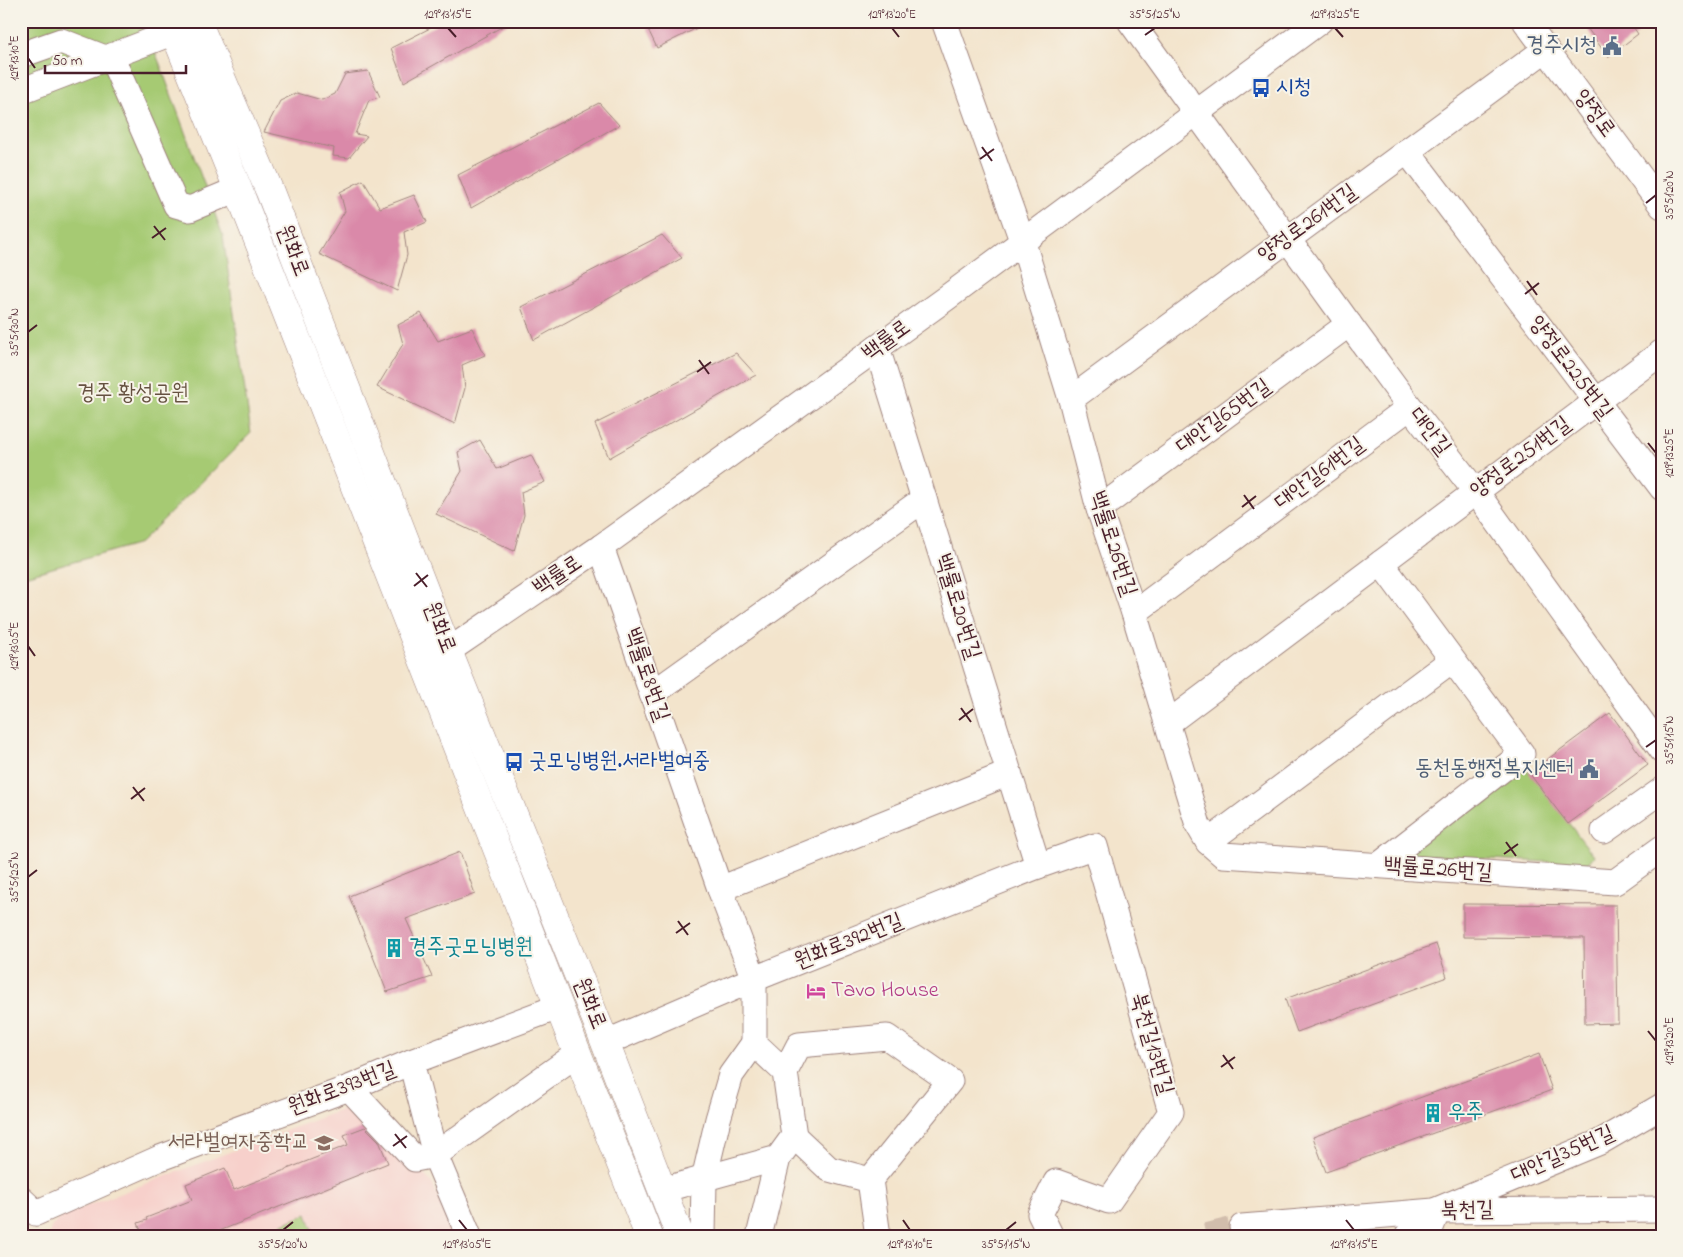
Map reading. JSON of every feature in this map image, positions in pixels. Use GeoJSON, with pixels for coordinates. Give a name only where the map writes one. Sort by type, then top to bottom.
{"type":"FeatureCollection","features":[{"type":"Feature","properties":{"kind":"main road","name":"원화로"},"geometry":{"type":"LineString","coordinates":[[180,25],[238,189],[649,1236]]}},
{"type":"Feature","properties":{"kind":"main road","name":"원화로"},"geometry":{"type":"LineString","coordinates":[[180,25],[270,192],[448,651],[680,1236]]}},
{"type":"Feature","properties":{"kind":"main road"},"geometry":{"type":"LineString","coordinates":[[424,666],[448,651]]}},
{"type":"Feature","properties":{"kind":"main road"},"geometry":{"type":"LineString","coordinates":[[577,1054],[605,1043]]}},
{"type":"Feature","properties":{"kind":"street","name":"백률로26번길"},"geometry":{"type":"LineString","coordinates":[[944,21],[1023,243],[1071,399],[1099,509],[1134,613],[1198,825],[1208,842],[1223,855],[1615,882],[1662,848]]}},
{"type":"Feature","properties":{"kind":"street","name":"대안길"},"geometry":{"type":"LineString","coordinates":[[1130,21],[1410,407],[1476,492],[1659,740]]}},
{"type":"Feature","properties":{"kind":"street","name":"백률로"},"geometry":{"type":"LineString","coordinates":[[448,651],[602,547],[1023,243],[1320,21]]}},
{"type":"Feature","properties":{"kind":"street","name":"양정로"},"geometry":{"type":"LineString","coordinates":[[1525,21],[1662,206]]}},
{"type":"Feature","properties":{"kind":"street"},"geometry":{"type":"LineString","coordinates":[[21,92],[108,57],[180,25]]}},
{"type":"Feature","properties":{"kind":"street"},"geometry":{"type":"LineString","coordinates":[[22,54],[61,41],[108,57],[176,205],[190,209],[238,189]]}},
{"type":"Feature","properties":{"kind":"street","name":"양정로261번길"},"geometry":{"type":"LineString","coordinates":[[1071,399],[1546,49]]}},
{"type":"Feature","properties":{"kind":"street","name":"양정로225번길"},"geometry":{"type":"LineString","coordinates":[[1407,151],[1662,488]]}},
{"type":"Feature","properties":{"kind":"street","name":"대안길65번길"},"geometry":{"type":"LineString","coordinates":[[1099,509],[1349,324]]}},
{"type":"Feature","properties":{"kind":"street","name":"백률로20번길"},"geometry":{"type":"LineString","coordinates":[[877,348],[1038,866]]}},
{"type":"Feature","properties":{"kind":"street","name":"양정로251번길"},"geometry":{"type":"LineString","coordinates":[[1168,723],[1662,352]]}},
{"type":"Feature","properties":{"kind":"street","name":"대안길61번길"},"geometry":{"type":"LineString","coordinates":[[1134,613],[1410,407]]}},
{"type":"Feature","properties":{"kind":"street"},"geometry":{"type":"LineString","coordinates":[[652,694],[924,498]]}},
{"type":"Feature","properties":{"kind":"street","name":"백률로8번길"},"geometry":{"type":"LineString","coordinates":[[602,547],[720,889],[754,979]]}},
{"type":"Feature","properties":{"kind":"street"},"geometry":{"type":"LineString","coordinates":[[1379,865],[1522,754],[1381,563]]}},
{"type":"Feature","properties":{"kind":"street"},"geometry":{"type":"LineString","coordinates":[[1208,842],[1452,660]]}},
{"type":"Feature","properties":{"kind":"street"},"geometry":{"type":"LineString","coordinates":[[720,889],[1009,773]]}},
{"type":"Feature","properties":{"kind":"street"},"geometry":{"type":"LineString","coordinates":[[1604,831],[1662,790]]}},
{"type":"Feature","properties":{"kind":"street","name":"원화로392번길"},"geometry":{"type":"LineString","coordinates":[[605,1043],[754,979],[1038,866],[1095,846]]}},
{"type":"Feature","properties":{"kind":"street","name":"북천길13번길"},"geometry":{"type":"LineString","coordinates":[[1051,1236],[1040,1214],[1056,1182],[1109,1201],[1171,1112],[1095,846]]}},
{"type":"Feature","properties":{"kind":"street"},"geometry":{"type":"LineString","coordinates":[[703,1236],[704,1179],[718,1119],[731,1075],[754,1043],[754,979]]}},
{"type":"Feature","properties":{"kind":"street","name":"원화로393번길"},"geometry":{"type":"LineString","coordinates":[[21,1199],[36,1213],[160,1158],[349,1088],[411,1062],[558,1007]]}},
{"type":"Feature","properties":{"kind":"street"},"geometry":{"type":"LineString","coordinates":[[870,1180],[829,1170],[794,1136],[785,1072],[799,1045],[888,1037],[950,1080],[870,1180],[878,1236]]}},
{"type":"Feature","properties":{"kind":"street"},"geometry":{"type":"LineString","coordinates":[[754,1043],[785,1072]]}},
{"type":"Feature","properties":{"kind":"street","name":"원화로"},"geometry":{"type":"LineString","coordinates":[[435,1155],[577,1054]]}},
{"type":"Feature","properties":{"kind":"street"},"geometry":{"type":"LineString","coordinates":[[411,1062],[435,1155],[469,1236]]}},
{"type":"Feature","properties":{"kind":"street"},"geometry":{"type":"LineString","coordinates":[[349,1088],[415,1159],[435,1155]]}},
{"type":"Feature","properties":{"kind":"street","name":"대안길35번길"},"geometry":{"type":"LineString","coordinates":[[1434,1211],[1600,1142],[1662,1106]]}},
{"type":"Feature","properties":{"kind":"street"},"geometry":{"type":"LineString","coordinates":[[759,1236],[778,1158],[794,1136]]}},
{"type":"Feature","properties":{"kind":"street"},"geometry":{"type":"LineString","coordinates":[[662,1190],[778,1158]]}},
{"type":"Feature","properties":{"kind":"street","name":"북천길"},"geometry":{"type":"LineString","coordinates":[[1242,1227],[1434,1211],[1662,1209]]}},
{"type":"Feature","properties":{"kind":"street"},"geometry":{"type":"LineString","coordinates":[[1407,1236],[1430,1230],[1434,1220],[1434,1211]]}},
{"type":"Feature","properties":{"kind":"shaded area","name":"서라벌여자중학교"},"geometry":{"type":"Polygon","coordinates":[[[357,1104],[432,1183],[456,1236],[48,1236],[52,1226],[63,1215],[357,1104]]]}},
{"type":"Feature","properties":{"kind":"green space","name":"경주 황성공원"},"geometry":{"type":"Polygon","coordinates":[[[21,21],[142,21],[160,64],[223,236],[251,433],[140,543],[21,577],[21,21]]]}},
{"type":"Feature","properties":{"kind":"green space"},"geometry":{"type":"Polygon","coordinates":[[[1525,767],[1594,856],[1587,864],[1393,854],[1525,767]]]}},
{"type":"Feature","properties":{"kind":"green space"},"geometry":{"type":"Polygon","coordinates":[[[307,1214],[315,1236],[253,1236],[307,1214]]]}},
{"type":"Feature","properties":{"kind":"building"},"geometry":{"type":"Polygon","coordinates":[[[444,21],[512,21],[404,82],[391,48],[444,21]]]}},
{"type":"Feature","properties":{"kind":"building"},"geometry":{"type":"Polygon","coordinates":[[[644,21],[711,21],[657,48],[644,21]]]}},
{"type":"Feature","properties":{"kind":"building","name":"경주시청"},"geometry":{"type":"Polygon","coordinates":[[[1582,21],[1629,21],[1638,34],[1608,57],[1582,21]]]}},
{"type":"Feature","properties":{"kind":"building"},"geometry":{"type":"Polygon","coordinates":[[[368,71],[380,97],[369,100],[355,134],[367,136],[349,158],[333,156],[334,148],[264,132],[280,101],[297,93],[322,100],[335,94],[345,74],[368,71]]]}},
{"type":"Feature","properties":{"kind":"building"},"geometry":{"type":"Polygon","coordinates":[[[599,103],[619,125],[471,208],[458,175],[599,103]]]}},
{"type":"Feature","properties":{"kind":"building"},"geometry":{"type":"Polygon","coordinates":[[[363,180],[380,208],[414,195],[427,222],[404,232],[407,255],[397,291],[319,254],[345,211],[340,192],[363,180]]]}},
{"type":"Feature","properties":{"kind":"building"},"geometry":{"type":"Polygon","coordinates":[[[662,235],[682,258],[534,340],[521,307],[662,235]]]}},
{"type":"Feature","properties":{"kind":"building"},"geometry":{"type":"Polygon","coordinates":[[[421,313],[438,341],[472,328],[485,355],[462,365],[465,388],[455,424],[377,387],[403,344],[398,325],[421,313]]]}},
{"type":"Feature","properties":{"kind":"building"},"geometry":{"type":"Polygon","coordinates":[[[736,353],[756,375],[609,458],[595,424],[736,353]]]}},
{"type":"Feature","properties":{"kind":"building"},"geometry":{"type":"Polygon","coordinates":[[[480,440],[497,469],[531,455],[545,482],[521,492],[524,515],[514,551],[436,514],[462,471],[458,452],[480,440]]]}},
{"type":"Feature","properties":{"kind":"building","name":"동천동행정복지센터"},"geometry":{"type":"Polygon","coordinates":[[[1610,713],[1648,765],[1568,824],[1529,773],[1610,713]]]}},
{"type":"Feature","properties":{"kind":"building","name":"경주굿모닝병원"},"geometry":{"type":"Polygon","coordinates":[[[460,852],[475,894],[406,919],[432,977],[387,992],[349,896],[460,852]]]}},
{"type":"Feature","properties":{"kind":"building"},"geometry":{"type":"Polygon","coordinates":[[[1463,904],[1616,905],[1618,1023],[1585,1024],[1584,938],[1463,937],[1463,904]]]}},
{"type":"Feature","properties":{"kind":"building"},"geometry":{"type":"Polygon","coordinates":[[[1436,944],[1447,977],[1297,1032],[1285,999],[1436,944]]]}},
{"type":"Feature","properties":{"kind":"building","name":"우주"},"geometry":{"type":"Polygon","coordinates":[[[1539,1054],[1552,1090],[1326,1172],[1313,1137],[1539,1054]]]}},
{"type":"Feature","properties":{"kind":"building"},"geometry":{"type":"Polygon","coordinates":[[[365,1127],[379,1141],[388,1163],[207,1236],[143,1236],[138,1223],[192,1200],[186,1184],[225,1168],[234,1190],[348,1145],[344,1135],[365,1127]]]}},
{"type":"Feature","properties":{"kind":"tunnel"},"geometry":{"type":"LineString","coordinates":[[1206,1236],[1242,1227]]}},
{"type":"Feature","properties":{"kind":"place","name":"경주시청"},"geometry":{"type":"Point","coordinates":[1612,46]}},
{"type":"Feature","properties":{"kind":"place","name":"시청"},"geometry":{"type":"Point","coordinates":[1261,88]}},
{"type":"Feature","properties":{"kind":"place","name":"굿모닝병원.서라벌여중"},"geometry":{"type":"Point","coordinates":[514,762]}},
{"type":"Feature","properties":{"kind":"place","name":"동천동행정복지센터"},"geometry":{"type":"Point","coordinates":[1589,769]}},
{"type":"Feature","properties":{"kind":"place","name":"경주굿모닝병원"},"geometry":{"type":"Point","coordinates":[394,948]}},
{"type":"Feature","properties":{"kind":"place","name":"Tavo House"},"geometry":{"type":"Point","coordinates":[816,991]}},
{"type":"Feature","properties":{"kind":"place","name":"우주"},"geometry":{"type":"Point","coordinates":[1433,1113]}},
{"type":"Feature","properties":{"kind":"place","name":"서라벌여자중학교"},"geometry":{"type":"Point","coordinates":[324,1143]}}]}
